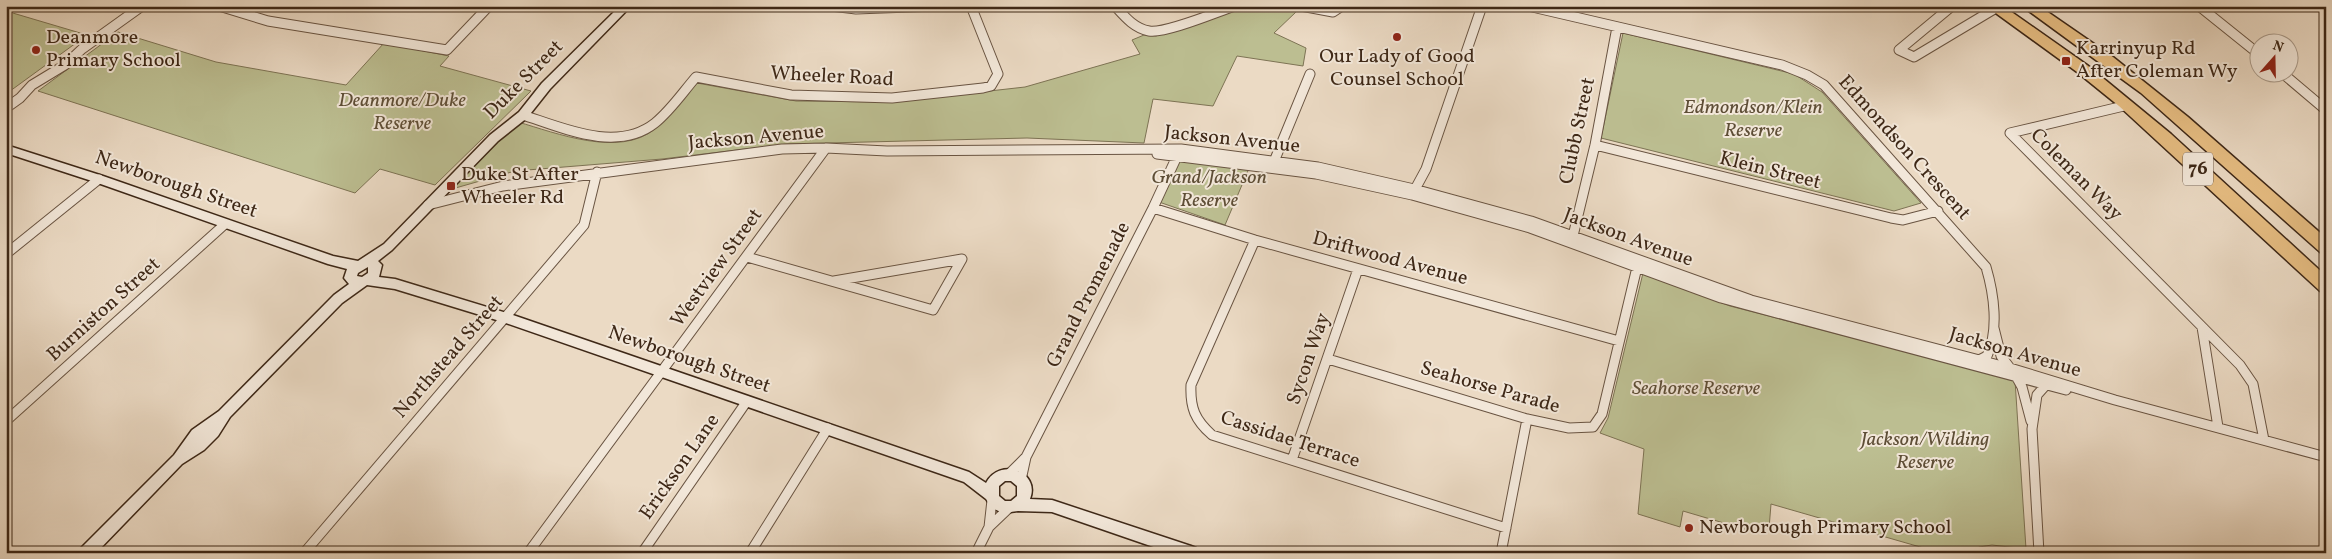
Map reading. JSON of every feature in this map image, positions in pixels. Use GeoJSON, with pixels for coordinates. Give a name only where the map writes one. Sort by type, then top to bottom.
{"type":"FeatureCollection","features":[{"type":"Feature","properties":{"kind":"highway","name":"76"},"geometry":{"type":"LineString","coordinates":[[2030,6],[2085,42],[2154,94],[2326,248]]}},
{"type":"Feature","properties":{"kind":"highway","name":"76"},"geometry":{"type":"LineString","coordinates":[[1995,7],[2067,56],[2128,105],[2326,286]]}},
{"type":"Feature","properties":{"kind":"street"},"geometry":{"type":"LineString","coordinates":[[6,108],[24,96],[30,87],[68,64],[93,42],[142,6]]}},
{"type":"Feature","properties":{"kind":"street"},"geometry":{"type":"LineString","coordinates":[[219,6],[268,21],[447,50],[489,6]]}},
{"type":"Feature","properties":{"kind":"street","name":"Duke Street"},"geometry":{"type":"LineString","coordinates":[[86,553],[178,460],[199,446],[213,432],[225,414],[494,138],[523,115],[546,86],[626,6]]}},
{"type":"Feature","properties":{"kind":"street"},"geometry":{"type":"LineString","coordinates":[[831,6],[856,9],[936,6]]}},
{"type":"Feature","properties":{"kind":"street","name":"Wheeler Road"},"geometry":{"type":"LineString","coordinates":[[523,115],[592,137],[616,137],[634,134],[654,124],[696,77],[791,95],[855,97],[892,98],[991,86],[998,74],[971,6]]}},
{"type":"Feature","properties":{"kind":"street"},"geometry":{"type":"LineString","coordinates":[[1115,6],[1131,24],[1144,31],[1156,32],[1235,6]]}},
{"type":"Feature","properties":{"kind":"street"},"geometry":{"type":"LineString","coordinates":[[1301,6],[1333,12],[1342,6]]}},
{"type":"Feature","properties":{"kind":"street"},"geometry":{"type":"LineString","coordinates":[[1413,192],[1426,169],[1482,6]]}},
{"type":"Feature","properties":{"kind":"street","name":"Edmondson Crescent"},"geometry":{"type":"LineString","coordinates":[[1528,6],[1782,65],[1809,75],[1829,89],[1986,266],[1990,283],[1992,321],[1989,354],[1979,360]]}},
{"type":"Feature","properties":{"kind":"street"},"geometry":{"type":"LineString","coordinates":[[1952,6],[1899,50],[1914,57],[1995,7]]}},
{"type":"Feature","properties":{"kind":"street"},"geometry":{"type":"LineString","coordinates":[[2199,6],[2250,47]]}},
{"type":"Feature","properties":{"kind":"street","name":"Clubb Street"},"geometry":{"type":"LineString","coordinates":[[1572,239],[1595,145],[1617,28]]}},
{"type":"Feature","properties":{"kind":"street"},"geometry":{"type":"LineString","coordinates":[[1273,164],[1310,74]]}},
{"type":"Feature","properties":{"kind":"street"},"geometry":{"type":"LineString","coordinates":[[2293,82],[2326,110]]}},
{"type":"Feature","properties":{"kind":"street","name":"Coleman Way"},"geometry":{"type":"LineString","coordinates":[[2128,105],[2010,133],[2240,365],[2253,384],[2264,440]]}},
{"type":"Feature","properties":{"kind":"street","name":"Klein Street"},"geometry":{"type":"LineString","coordinates":[[1595,145],[1891,218],[1902,220],[1938,211]]}},
{"type":"Feature","properties":{"kind":"street","name":"Jackson Avenue"},"geometry":{"type":"LineString","coordinates":[[428,205],[452,201],[473,192],[503,186],[597,172],[782,149],[826,148],[887,151],[1122,149],[1178,153],[1273,164],[1413,192],[1572,239],[1720,298],[2046,386],[2116,400]]}},
{"type":"Feature","properties":{"kind":"street","name":"Westview Street"},"geometry":{"type":"LineString","coordinates":[[528,553],[826,148]]}},
{"type":"Feature","properties":{"kind":"street","name":"Newborough Street"},"geometry":{"type":"LineString","coordinates":[[6,149],[99,179],[396,284],[506,318],[828,428],[969,478],[1004,477],[1024,484],[1052,506]]}},
{"type":"Feature","properties":{"kind":"street","name":"Grand Promenade"},"geometry":{"type":"LineString","coordinates":[[1004,477],[1026,456],[1153,208],[1178,153]]}},
{"type":"Feature","properties":{"kind":"street"},"geometry":{"type":"LineString","coordinates":[[1424,195],[1426,169]]}},
{"type":"Feature","properties":{"kind":"street","name":"Northstead Street"},"geometry":{"type":"LineString","coordinates":[[304,553],[584,225],[597,172]]}},
{"type":"Feature","properties":{"kind":"street"},"geometry":{"type":"LineString","coordinates":[[6,254],[99,179]]}},
{"type":"Feature","properties":{"kind":"street","name":"Driftwood Avenue"},"geometry":{"type":"LineString","coordinates":[[1153,208],[1255,240],[1619,341]]}},
{"type":"Feature","properties":{"kind":"street","name":"Burniston Street"},"geometry":{"type":"LineString","coordinates":[[6,421],[225,224]]}},
{"type":"Feature","properties":{"kind":"street","name":"Cassidae Terrace"},"geometry":{"type":"LineString","coordinates":[[1255,240],[1191,385],[1189,408],[1196,422],[1212,435],[1506,528]]}},
{"type":"Feature","properties":{"kind":"street"},"geometry":{"type":"LineString","coordinates":[[746,257],[933,310],[962,259],[834,281]]}},
{"type":"Feature","properties":{"kind":"street","name":"Jackson Avenue"},"geometry":{"type":"LineString","coordinates":[[1638,264],[1722,291],[2010,368],[2116,400],[2326,457]]}},
{"type":"Feature","properties":{"kind":"street","name":"Seahorse Parade"},"geometry":{"type":"LineString","coordinates":[[1328,359],[1527,419],[1569,428],[1593,426],[1602,414],[1638,264]]}},
{"type":"Feature","properties":{"kind":"street","name":"Sycon Way"},"geometry":{"type":"LineString","coordinates":[[1292,460],[1358,269]]}},
{"type":"Feature","properties":{"kind":"street","name":"Edmondson Crescent"},"geometry":{"type":"LineString","coordinates":[[1992,321],[2001,356],[2010,368]]}},
{"type":"Feature","properties":{"kind":"street"},"geometry":{"type":"LineString","coordinates":[[2202,327],[2218,428]]}},
{"type":"Feature","properties":{"kind":"street"},"geometry":{"type":"LineString","coordinates":[[2017,378],[2022,387],[2032,428],[2039,553]]}},
{"type":"Feature","properties":{"kind":"street"},"geometry":{"type":"LineString","coordinates":[[2032,428],[2037,395],[2046,386]]}},
{"type":"Feature","properties":{"kind":"street","name":"Erickson Lane"},"geometry":{"type":"LineString","coordinates":[[642,553],[747,401]]}},
{"type":"Feature","properties":{"kind":"street"},"geometry":{"type":"LineString","coordinates":[[1501,553],[1527,419]]}},
{"type":"Feature","properties":{"kind":"street"},"geometry":{"type":"LineString","coordinates":[[750,553],[828,428]]}},
{"type":"Feature","properties":{"kind":"street","name":"Grand Promenade"},"geometry":{"type":"LineString","coordinates":[[1024,484],[1026,456]]}},
{"type":"Feature","properties":{"kind":"street"},"geometry":{"type":"LineString","coordinates":[[989,527],[992,486],[1004,477]]}},
{"type":"Feature","properties":{"kind":"street","name":"Newborough Street"},"geometry":{"type":"LineString","coordinates":[[969,478],[1000,506],[1052,506],[1192,553]]}},
{"type":"Feature","properties":{"kind":"street"},"geometry":{"type":"LineString","coordinates":[[976,553],[989,527],[1025,496],[1024,484]]}},
{"type":"Feature","properties":{"kind":"green space"},"geometry":{"type":"Polygon","coordinates":[[[1248,6],[1281,6],[1297,11],[1274,33],[1306,48],[1303,66],[1237,56],[1213,106],[1153,99],[1144,143],[1027,138],[787,144],[662,159],[515,171],[452,189],[518,122],[587,141],[624,142],[640,137],[655,129],[672,113],[697,83],[796,101],[892,102],[1025,87],[1140,54],[1132,40],[1144,35],[1156,36],[1248,6]]]}},
{"type":"Feature","properties":{"kind":"green space","name":"Deanmore Primary School"},"geometry":{"type":"Polygon","coordinates":[[[6,11],[87,35],[6,94],[6,11]]]}},
{"type":"Feature","properties":{"kind":"green space","name":"Deanmore/Duke Reserve"},"geometry":{"type":"Polygon","coordinates":[[[118,32],[216,62],[346,85],[384,43],[449,56],[440,66],[531,91],[435,185],[380,169],[355,193],[38,91],[118,32]]]}},
{"type":"Feature","properties":{"kind":"green space","name":"Edmondson/Klein Reserve"},"geometry":{"type":"Polygon","coordinates":[[[1623,33],[1794,74],[1822,92],[1921,203],[1894,211],[1601,138],[1623,33]]]}},
{"type":"Feature","properties":{"kind":"green space","name":"Grand/Jackson Reserve"},"geometry":{"type":"Polygon","coordinates":[[[1181,158],[1250,166],[1225,225],[1159,202],[1181,158]]]}},
{"type":"Feature","properties":{"kind":"green space"},"geometry":{"type":"Polygon","coordinates":[[[1643,273],[1730,306],[2015,380],[2026,549],[1992,545],[1979,547],[1971,553],[1941,553],[1771,504],[1769,529],[1752,524],[1751,531],[1683,511],[1680,527],[1638,514],[1644,449],[1600,433],[1608,418],[1643,273]]]}},
{"type":"Feature","properties":{"kind":"place","name":"Our Lady of Good Counsel School"},"geometry":{"type":"Point","coordinates":[1397,37]}},
{"type":"Feature","properties":{"kind":"place","name":"Deanmore Primary School"},"geometry":{"type":"Point","coordinates":[36,50]}},
{"type":"Feature","properties":{"kind":"place","name":"Karrinyup Rd After Coleman Wy"},"geometry":{"type":"Point","coordinates":[2066,61]}},
{"type":"Feature","properties":{"kind":"place","name":"Duke St After Wheeler Rd"},"geometry":{"type":"Point","coordinates":[451,186]}},
{"type":"Feature","properties":{"kind":"place","name":"Newborough Primary School"},"geometry":{"type":"Point","coordinates":[1689,528]}},
{"type":"Feature","properties":{"kind":"park label","name":"Seahorse Reserve"},"geometry":{"type":"Point","coordinates":[1696,389]}},
{"type":"Feature","properties":{"kind":"park label","name":"Jackson/Wilding Reserve"},"geometry":{"type":"Point","coordinates":[1925,452]}}]}
